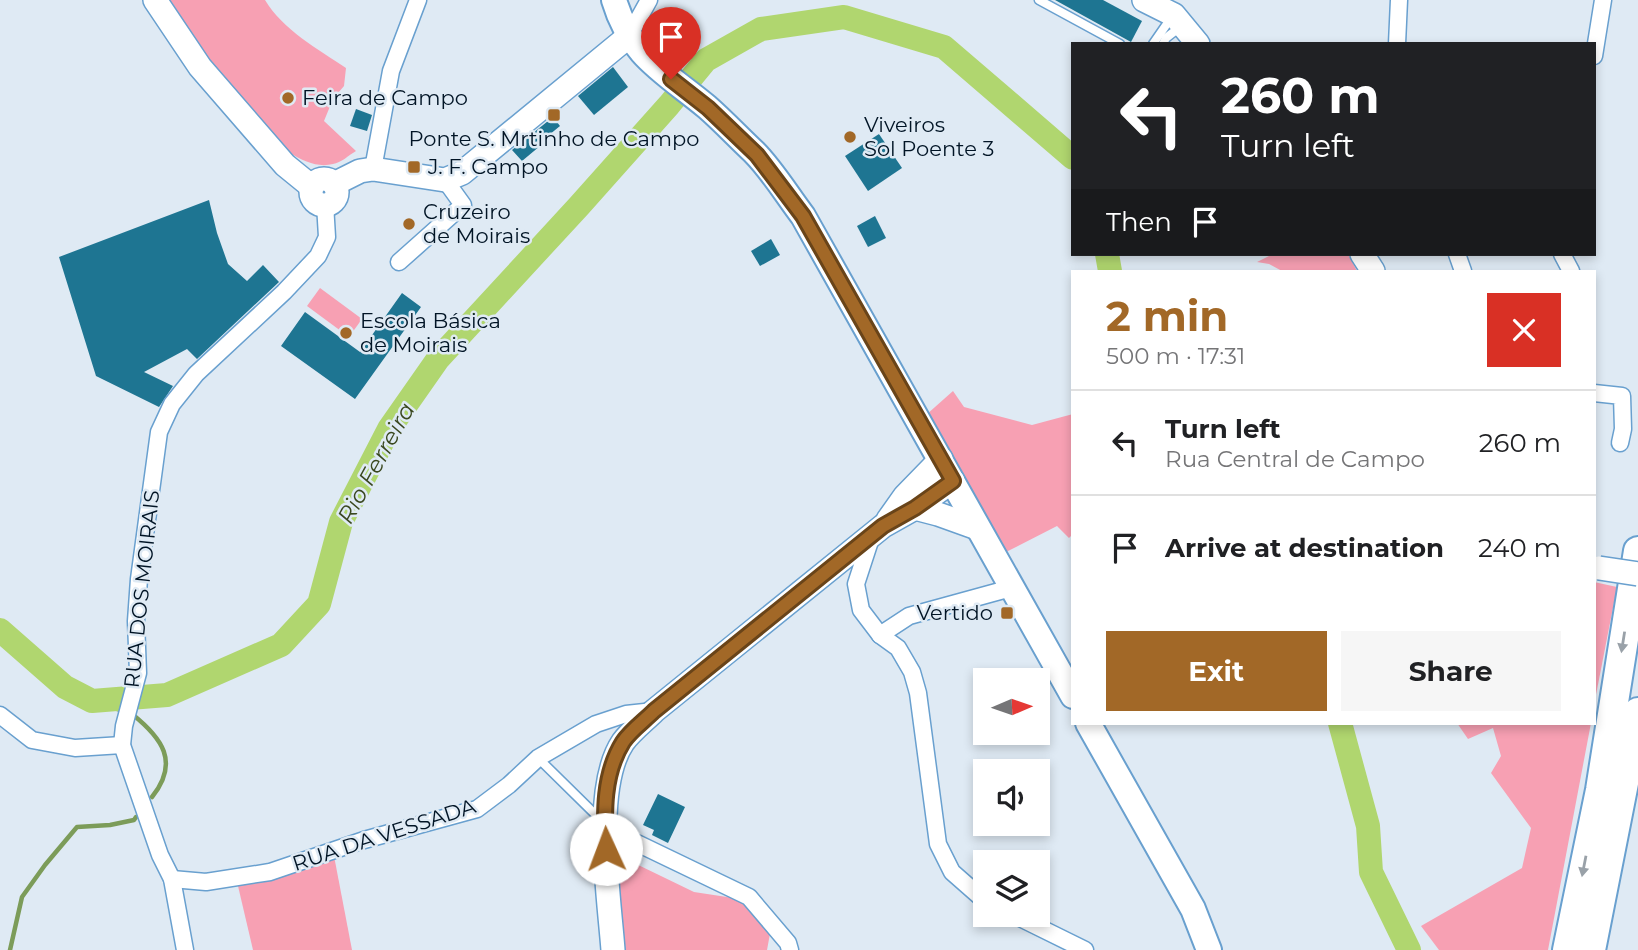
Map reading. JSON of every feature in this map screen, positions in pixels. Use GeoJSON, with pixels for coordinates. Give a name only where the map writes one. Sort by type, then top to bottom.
{"type":"FeatureCollection","features":[{"type":"Feature","properties":{"kind":"highway"},"geometry":{"type":"LineString","coordinates":[[1567,950],[1600,790],[1638,551]]}},
{"type":"Feature","properties":{"kind":"highway"},"geometry":{"type":"LineString","coordinates":[[1591,950],[1638,712]]}},
{"type":"Feature","properties":{"kind":"main road"},"geometry":{"type":"LineString","coordinates":[[614,0],[629,36],[652,65],[708,108],[757,155],[803,216],[1071,693]]}},
{"type":"Feature","properties":{"kind":"main road"},"geometry":{"type":"LineString","coordinates":[[1089,725],[1193,909],[1209,950]]}},
{"type":"Feature","properties":{"kind":"street"},"geometry":{"type":"LineString","coordinates":[[155,0],[200,67],[285,165],[324,192],[360,171],[373,169],[445,180],[463,173],[629,36],[649,0]]}},
{"type":"Feature","properties":{"kind":"street"},"geometry":{"type":"LineString","coordinates":[[373,169],[391,71],[418,0]]}},
{"type":"Feature","properties":{"kind":"street"},"geometry":{"type":"LineString","coordinates":[[1144,0],[1178,20],[1196,42]]}},
{"type":"Feature","properties":{"kind":"street"},"geometry":{"type":"LineString","coordinates":[[1397,42],[1399,0]]}},
{"type":"Feature","properties":{"kind":"street"},"geometry":{"type":"LineString","coordinates":[[1596,45],[1604,0]]}},
{"type":"Feature","properties":{"kind":"street"},"geometry":{"type":"LineString","coordinates":[[399,262],[463,205],[445,180]]}},
{"type":"Feature","properties":{"kind":"street","name":"RUA DOS MOIRAIS"},"geometry":{"type":"LineString","coordinates":[[122,745],[124,726],[138,673],[136,621],[139,579],[159,432],[172,404],[196,374],[284,292],[318,256],[327,237],[328,217],[324,192]]}},
{"type":"Feature","properties":{"kind":"street"},"geometry":{"type":"LineString","coordinates":[[1596,393],[1622,396],[1623,429],[1620,443]]}},
{"type":"Feature","properties":{"kind":"street"},"geometry":{"type":"LineString","coordinates":[[941,459],[877,530],[856,584],[861,610],[880,635],[898,648],[912,672],[918,693],[937,844],[952,872],[973,890]]}},
{"type":"Feature","properties":{"kind":"street"},"geometry":{"type":"LineString","coordinates":[[613,950],[605,824],[607,779],[623,742],[654,711],[877,530],[915,508],[953,481]]}},
{"type":"Feature","properties":{"kind":"street"},"geometry":{"type":"LineString","coordinates":[[915,508],[977,528]]}},
{"type":"Feature","properties":{"kind":"street"},"geometry":{"type":"LineString","coordinates":[[1596,567],[1638,574]]}},
{"type":"Feature","properties":{"kind":"street"},"geometry":{"type":"LineString","coordinates":[[880,635],[909,616],[1011,588]]}},
{"type":"Feature","properties":{"kind":"street","name":"RUA DA VESSADA"},"geometry":{"type":"LineString","coordinates":[[172,879],[206,882],[270,872],[364,840],[477,809],[509,785],[538,758],[596,724],[626,714],[654,711]]}},
{"type":"Feature","properties":{"kind":"street"},"geometry":{"type":"LineString","coordinates":[[0,715],[32,740],[75,748],[122,745],[160,855],[172,879],[185,950]]}},
{"type":"Feature","properties":{"kind":"street"},"geometry":{"type":"LineString","coordinates":[[605,824],[618,834],[749,897],[788,943],[790,950]]}},
{"type":"Feature","properties":{"kind":"street"},"geometry":{"type":"LineString","coordinates":[[1038,927],[1085,950]]}},
{"type":"Feature","properties":{"kind":"lane"},"geometry":{"type":"LineString","coordinates":[[1039,0],[1116,42]]}},
{"type":"Feature","properties":{"kind":"lane"},"geometry":{"type":"LineString","coordinates":[[1155,42],[1178,20]]}},
{"type":"Feature","properties":{"kind":"lane"},"geometry":{"type":"LineString","coordinates":[[1164,42],[1178,20]]}},
{"type":"Feature","properties":{"kind":"lane"},"geometry":{"type":"LineString","coordinates":[[538,758],[605,824]]}},
{"type":"Feature","properties":{"kind":"shaded area"},"geometry":{"type":"Polygon","coordinates":[[[170,0],[265,0],[291,30],[346,68],[344,86],[333,99],[324,121],[356,151],[333,164],[310,163],[287,150],[263,129],[240,103],[170,0]]]}},
{"type":"Feature","properties":{"kind":"shaded area"},"geometry":{"type":"Polygon","coordinates":[[[1269,256],[1349,256],[1356,270],[1280,270],[1257,262],[1269,256]]]}},
{"type":"Feature","properties":{"kind":"shaded area"},"geometry":{"type":"Polygon","coordinates":[[[320,288],[362,319],[349,337],[307,306],[320,288]]]}},
{"type":"Feature","properties":{"kind":"shaded area"},"geometry":{"type":"Polygon","coordinates":[[[953,391],[964,407],[1032,425],[1071,415],[1071,536],[1069,538],[1057,526],[1006,552],[926,415],[953,391]]]}},
{"type":"Feature","properties":{"kind":"shaded area"},"geometry":{"type":"Polygon","coordinates":[[[1596,582],[1617,587],[1596,695],[1596,582]]]}},
{"type":"Feature","properties":{"kind":"shaded area"},"geometry":{"type":"Polygon","coordinates":[[[1458,725],[1591,725],[1548,950],[1439,950],[1421,926],[1522,868],[1531,828],[1491,773],[1501,756],[1493,728],[1468,739],[1458,725]]]}},
{"type":"Feature","properties":{"kind":"shaded area"},"geometry":{"type":"Polygon","coordinates":[[[616,840],[630,861],[694,892],[740,899],[771,928],[767,950],[624,950],[616,840]]]}},
{"type":"Feature","properties":{"kind":"shaded area"},"geometry":{"type":"Polygon","coordinates":[[[334,856],[352,950],[253,950],[238,886],[334,856]]]}},
{"type":"Feature","properties":{"kind":"building"},"geometry":{"type":"Polygon","coordinates":[[[1055,0],[1103,0],[1142,21],[1131,42],[1055,0]]]}},
{"type":"Feature","properties":{"kind":"building"},"geometry":{"type":"Polygon","coordinates":[[[613,67],[628,87],[594,115],[578,96],[613,67]]]}},
{"type":"Feature","properties":{"kind":"building"},"geometry":{"type":"Polygon","coordinates":[[[356,109],[372,115],[367,131],[350,126],[356,109]]]}},
{"type":"Feature","properties":{"kind":"building"},"geometry":{"type":"Polygon","coordinates":[[[553,117],[560,126],[522,161],[512,150],[553,117]]]}},
{"type":"Feature","properties":{"kind":"building"},"geometry":{"type":"Polygon","coordinates":[[[879,134],[902,168],[868,191],[845,156],[879,134]]]}},
{"type":"Feature","properties":{"kind":"building"},"geometry":{"type":"Polygon","coordinates":[[[209,200],[228,264],[247,281],[263,265],[279,282],[197,359],[187,349],[144,372],[173,386],[159,407],[96,376],[59,257],[209,200]]]}},
{"type":"Feature","properties":{"kind":"building"},"geometry":{"type":"Polygon","coordinates":[[[875,216],[886,238],[868,247],[857,226],[875,216]]]}},
{"type":"Feature","properties":{"kind":"building"},"geometry":{"type":"Polygon","coordinates":[[[771,239],[780,255],[760,266],[751,251],[771,239]]]}},
{"type":"Feature","properties":{"kind":"building"},"geometry":{"type":"Polygon","coordinates":[[[402,293],[421,307],[355,399],[281,346],[305,312],[360,352],[402,293]]]}},
{"type":"Feature","properties":{"kind":"building"},"geometry":{"type":"Polygon","coordinates":[[[658,794],[685,807],[668,843],[652,835],[654,830],[643,825],[658,794]]]}},
{"type":"Feature","properties":{"kind":"waterway","name":"Rio Ferreira"},"geometry":{"type":"LineString","coordinates":[[0,630],[65,687],[92,701],[167,695],[281,645],[319,604],[341,522],[389,429],[438,359],[579,206],[706,60],[761,29],[844,17],[944,47],[1071,156]]}},
{"type":"Feature","properties":{"kind":"waterway","name":"Rio Ferreira"},"geometry":{"type":"LineString","coordinates":[[1107,256],[1110,270]]}},
{"type":"Feature","properties":{"kind":"waterway"},"geometry":{"type":"LineString","coordinates":[[92,701],[124,711]]}},
{"type":"Feature","properties":{"kind":"waterway"},"geometry":{"type":"LineString","coordinates":[[132,714],[152,732],[164,751],[165,773],[152,797]]}},
{"type":"Feature","properties":{"kind":"waterway","name":"Rio Ferreira"},"geometry":{"type":"LineString","coordinates":[[1341,725],[1368,826],[1371,872],[1409,950]]}},
{"type":"Feature","properties":{"kind":"waterway"},"geometry":{"type":"LineString","coordinates":[[10,950],[22,897],[77,827],[110,825],[134,820],[136,817]]}},
{"type":"Feature","properties":{"kind":"place","name":"Feira de Campo"},"geometry":{"type":"Point","coordinates":[288,98]}},
{"type":"Feature","properties":{"kind":"place","name":"Ponte S. Mrtinho de Campo"},"geometry":{"type":"Point","coordinates":[554,115]}},
{"type":"Feature","properties":{"kind":"place","name":"Viveiros Sol Poente 3"},"geometry":{"type":"Point","coordinates":[850,137]}},
{"type":"Feature","properties":{"kind":"place","name":"J. F. Campo"},"geometry":{"type":"Point","coordinates":[414,167]}},
{"type":"Feature","properties":{"kind":"place","name":"Cruzeiro de Moirais"},"geometry":{"type":"Point","coordinates":[409,224]}},
{"type":"Feature","properties":{"kind":"place","name":"Escola Básica de Moirais"},"geometry":{"type":"Point","coordinates":[346,333]}},
{"type":"Feature","properties":{"kind":"place","name":"Vertido"},"geometry":{"type":"Point","coordinates":[1007,613]}},
{"type":"Feature","properties":{"kind":"route"},"geometry":{"type":"LineString","coordinates":[[606,849],[607,779],[623,742],[654,711],[871,535],[953,481],[803,216],[757,155],[708,108],[671,79]]}}]}
